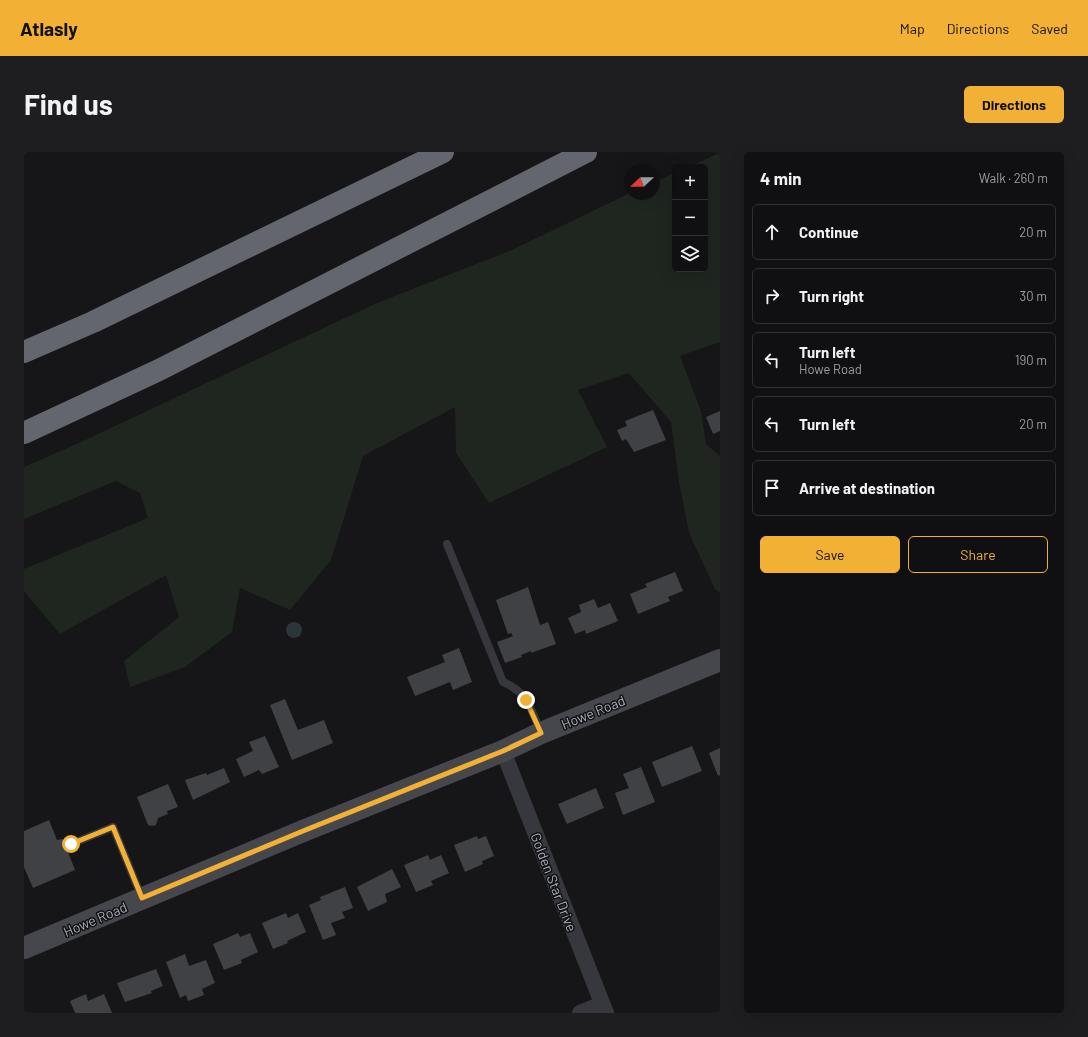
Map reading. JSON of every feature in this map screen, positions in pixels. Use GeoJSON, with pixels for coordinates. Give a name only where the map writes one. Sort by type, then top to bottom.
{"type":"FeatureCollection","features":[{"type":"Feature","properties":{"kind":"highway"},"geometry":{"type":"LineString","coordinates":[[24,352],[93,322],[443,152]]}},
{"type":"Feature","properties":{"kind":"highway"},"geometry":{"type":"LineString","coordinates":[[24,433],[159,370],[586,152]]}},
{"type":"Feature","properties":{"kind":"street","name":"Howe Road"},"geometry":{"type":"LineString","coordinates":[[24,948],[303,831],[503,751],[541,733],[720,660]]}},
{"type":"Feature","properties":{"kind":"street","name":"Golden Star Drive"},"geometry":{"type":"LineString","coordinates":[[503,751],[604,1009]]}},
{"type":"Feature","properties":{"kind":"street"},"geometry":{"type":"LineString","coordinates":[[580,1013],[604,1009]]}},
{"type":"Feature","properties":{"kind":"lane"},"geometry":{"type":"LineString","coordinates":[[447,544],[503,682],[515,687],[522,693],[541,733]]}},
{"type":"Feature","properties":{"kind":"lane"},"geometry":{"type":"LineString","coordinates":[[71,844],[113,827],[142,898]]}},
{"type":"Feature","properties":{"kind":"shaded area"},"geometry":{"type":"Polygon","coordinates":[[[720,153],[720,342],[680,356],[701,411],[706,444],[720,456],[720,593],[715,589],[689,533],[679,482],[671,422],[629,373],[578,390],[607,447],[489,503],[456,453],[455,407],[363,456],[331,560],[290,610],[240,588],[232,632],[185,667],[130,687],[124,661],[179,617],[166,575],[60,634],[24,591],[24,569],[148,518],[140,493],[116,481],[24,519],[24,467],[81,442],[377,303],[512,250],[624,196],[624,200],[660,200],[660,179],[672,174],[672,272],[708,272],[708,164],[695,164],[720,153]]]}},
{"type":"Feature","properties":{"kind":"shaded area"},"geometry":{"type":"Polygon","coordinates":[[[294,622],[300,624],[302,630],[300,636],[294,638],[288,636],[286,630],[288,624],[294,622]]]}},
{"type":"Feature","properties":{"kind":"building"},"geometry":{"type":"Polygon","coordinates":[[[653,410],[666,440],[634,452],[626,439],[622,441],[617,430],[627,426],[625,421],[653,410]]]}},
{"type":"Feature","properties":{"kind":"building"},"geometry":{"type":"Polygon","coordinates":[[[720,411],[720,431],[713,434],[706,417],[720,411]]]}},
{"type":"Feature","properties":{"kind":"building"},"geometry":{"type":"Polygon","coordinates":[[[675,572],[683,591],[668,597],[670,601],[638,614],[630,594],[647,587],[645,584],[675,572]]]}},
{"type":"Feature","properties":{"kind":"building"},"geometry":{"type":"Polygon","coordinates":[[[528,587],[540,625],[548,622],[556,644],[531,653],[531,651],[521,655],[522,657],[505,663],[497,642],[513,636],[511,633],[508,634],[496,600],[528,587]]]}},
{"type":"Feature","properties":{"kind":"building"},"geometry":{"type":"Polygon","coordinates":[[[594,599],[598,608],[610,603],[618,621],[586,634],[585,630],[575,634],[568,618],[581,612],[579,605],[594,599]]]}},
{"type":"Feature","properties":{"kind":"building"},"geometry":{"type":"Polygon","coordinates":[[[459,648],[472,682],[453,690],[450,682],[415,696],[407,677],[445,662],[442,655],[459,648]]]}},
{"type":"Feature","properties":{"kind":"building"},"geometry":{"type":"Polygon","coordinates":[[[285,699],[298,730],[324,720],[333,743],[292,760],[270,705],[285,699]]]}},
{"type":"Feature","properties":{"kind":"building"},"geometry":{"type":"Polygon","coordinates":[[[265,736],[279,767],[262,774],[259,770],[244,777],[236,759],[253,751],[249,742],[265,736]]]}},
{"type":"Feature","properties":{"kind":"building"},"geometry":{"type":"Polygon","coordinates":[[[692,746],[702,771],[662,787],[652,762],[692,746]]]}},
{"type":"Feature","properties":{"kind":"building"},"geometry":{"type":"Polygon","coordinates":[[[720,748],[720,775],[718,776],[709,753],[720,748]]]}},
{"type":"Feature","properties":{"kind":"building"},"geometry":{"type":"Polygon","coordinates":[[[641,767],[655,802],[623,815],[615,793],[629,788],[623,774],[641,767]]]}},
{"type":"Feature","properties":{"kind":"building"},"geometry":{"type":"Polygon","coordinates":[[[224,768],[230,782],[193,800],[185,780],[206,773],[207,775],[224,768]]]}},
{"type":"Feature","properties":{"kind":"building"},"geometry":{"type":"Polygon","coordinates":[[[168,784],[178,807],[167,811],[168,814],[158,818],[156,825],[148,825],[137,797],[168,784]]]}},
{"type":"Feature","properties":{"kind":"building"},"geometry":{"type":"Polygon","coordinates":[[[596,788],[604,808],[567,824],[558,804],[596,788]]]}},
{"type":"Feature","properties":{"kind":"building"},"geometry":{"type":"Polygon","coordinates":[[[49,820],[57,840],[63,839],[75,870],[33,888],[24,867],[24,831],[49,820]]]}},
{"type":"Feature","properties":{"kind":"building"},"geometry":{"type":"Polygon","coordinates":[[[477,836],[478,839],[486,836],[494,856],[482,861],[483,864],[465,872],[454,845],[477,836]]]}},
{"type":"Feature","properties":{"kind":"building"},"geometry":{"type":"Polygon","coordinates":[[[428,855],[430,860],[441,855],[449,873],[431,881],[433,885],[416,892],[404,865],[428,855]]]}},
{"type":"Feature","properties":{"kind":"building"},"geometry":{"type":"Polygon","coordinates":[[[392,869],[401,887],[385,894],[387,902],[368,911],[357,887],[392,869]]]}},
{"type":"Feature","properties":{"kind":"building"},"geometry":{"type":"Polygon","coordinates":[[[345,887],[353,908],[342,912],[345,918],[331,923],[336,935],[323,940],[309,905],[321,900],[320,897],[345,887]]]}},
{"type":"Feature","properties":{"kind":"building"},"geometry":{"type":"Polygon","coordinates":[[[286,913],[288,918],[298,913],[306,932],[287,941],[288,943],[273,949],[262,923],[286,913]]]}},
{"type":"Feature","properties":{"kind":"building"},"geometry":{"type":"Polygon","coordinates":[[[238,933],[240,937],[250,933],[258,952],[241,960],[242,963],[224,970],[213,944],[238,933]]]}},
{"type":"Feature","properties":{"kind":"building"},"geometry":{"type":"Polygon","coordinates":[[[185,954],[189,966],[206,960],[215,983],[202,989],[204,995],[188,1001],[186,995],[180,998],[166,962],[185,954]]]}},
{"type":"Feature","properties":{"kind":"building"},"geometry":{"type":"Polygon","coordinates":[[[156,969],[163,986],[151,991],[152,993],[125,1002],[117,983],[156,969]]]}},
{"type":"Feature","properties":{"kind":"building"},"geometry":{"type":"Polygon","coordinates":[[[86,994],[88,1001],[104,994],[112,1013],[75,1013],[70,1001],[86,994]]]}},
{"type":"Feature","properties":{"kind":"route"},"geometry":{"type":"LineString","coordinates":[[71,844],[113,827],[142,898],[371,803],[503,751],[541,733],[526,700]]}}]}
